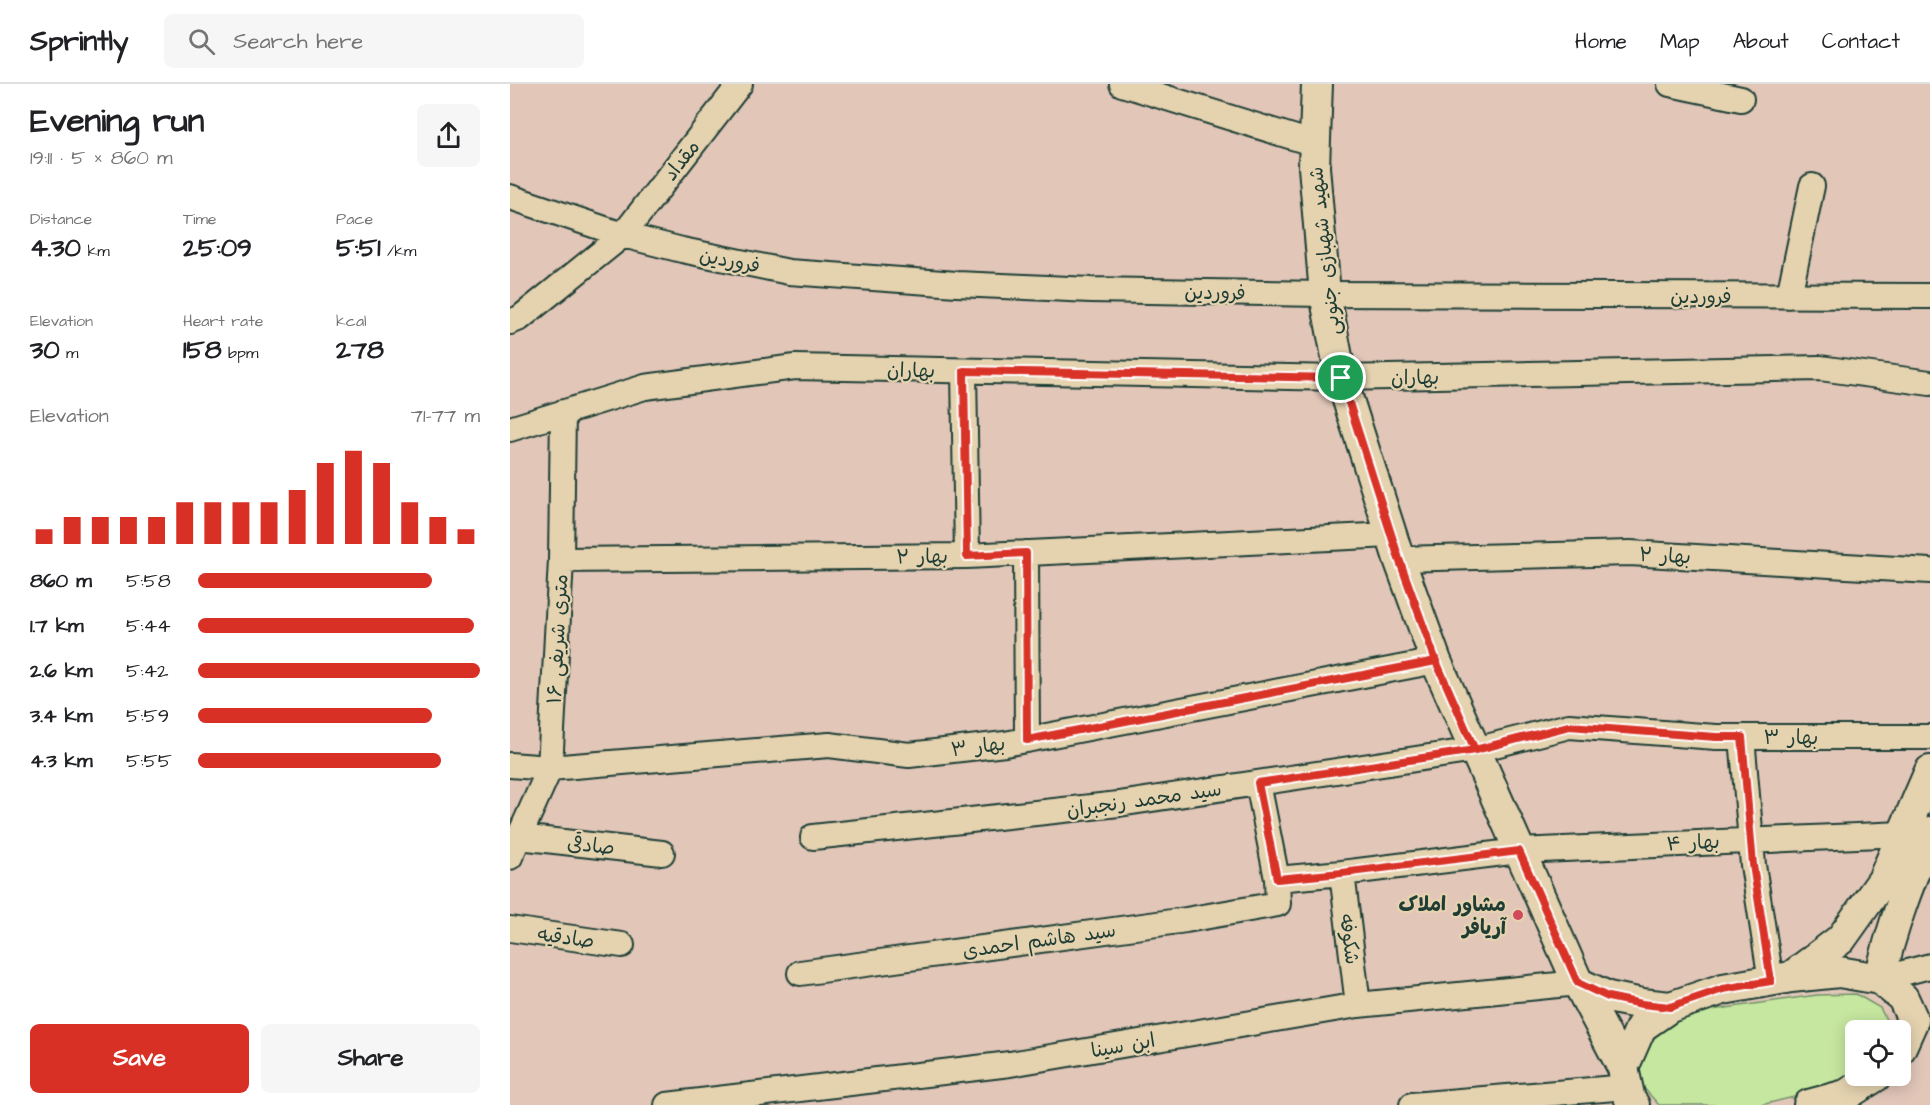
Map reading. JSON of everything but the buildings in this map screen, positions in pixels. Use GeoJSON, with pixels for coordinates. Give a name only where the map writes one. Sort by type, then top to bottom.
{"type":"FeatureCollection","features":[{"type":"Feature","properties":{"kind":"main road","name":"شهید شهبازی جنوبی"},"geometry":{"type":"LineString","coordinates":[[1319,88],[1314,167],[1325,294],[1341,378],[1395,547],[1436,661],[1578,983],[1628,1087]]}},
{"type":"Feature","properties":{"kind":"main road"},"geometry":{"type":"LineString","coordinates":[[1880,979],[1899,912],[1930,771]]}},
{"type":"Feature","properties":{"kind":"main road"},"geometry":{"type":"LineString","coordinates":[[1781,979],[1841,939],[1917,833]]}},
{"type":"Feature","properties":{"kind":"main road"},"geometry":{"type":"LineString","coordinates":[[1628,1087],[1641,1027],[1670,1007],[1723,989],[1839,972],[1880,979],[1903,998],[1913,1020],[1911,1024]]}},
{"type":"Feature","properties":{"kind":"main road"},"geometry":{"type":"LineString","coordinates":[[1578,983],[1608,997],[1670,1007]]}},
{"type":"Feature","properties":{"kind":"main road"},"geometry":{"type":"LineString","coordinates":[[1809,1105],[1846,1095],[1860,1086]]}},
{"type":"Feature","properties":{"kind":"street","name":"مقداد"},"geometry":{"type":"LineString","coordinates":[[510,322],[520,318],[623,235],[740,84]]}},
{"type":"Feature","properties":{"kind":"street"},"geometry":{"type":"LineString","coordinates":[[1122,84],[1315,144]]}},
{"type":"Feature","properties":{"kind":"street"},"geometry":{"type":"LineString","coordinates":[[1670,84],[1741,99]]}},
{"type":"Feature","properties":{"kind":"street"},"geometry":{"type":"LineString","coordinates":[[1789,296],[1812,186]]}},
{"type":"Feature","properties":{"kind":"street","name":"فروردین"},"geometry":{"type":"LineString","coordinates":[[510,197],[623,235],[682,250],[789,272],[957,284],[1069,289],[1325,294],[1930,296]]}},
{"type":"Feature","properties":{"kind":"street","name":"بهاران"},"geometry":{"type":"LineString","coordinates":[[510,429],[645,387],[795,367],[1341,378],[1820,368],[1930,383]]}},
{"type":"Feature","properties":{"kind":"street"},"geometry":{"type":"LineString","coordinates":[[964,371],[967,556]]}},
{"type":"Feature","properties":{"kind":"street","name":"۱۶ متری شریفی"},"geometry":{"type":"LineString","coordinates":[[515,847],[550,768],[561,560],[563,412]]}},
{"type":"Feature","properties":{"kind":"street","name":"بهار ۲"},"geometry":{"type":"LineString","coordinates":[[561,560],[967,556],[1395,547],[1630,553],[1930,571]]}},
{"type":"Feature","properties":{"kind":"street"},"geometry":{"type":"LineString","coordinates":[[1026,553],[1027,740]]}},
{"type":"Feature","properties":{"kind":"street","name":"بهار ۳"},"geometry":{"type":"LineString","coordinates":[[510,765],[550,768],[829,745],[909,755],[1027,740],[1436,661]]}},
{"type":"Feature","properties":{"kind":"street","name":"بهار ۳"},"geometry":{"type":"LineString","coordinates":[[1475,750],[1569,726],[1716,737],[1930,737]]}},
{"type":"Feature","properties":{"kind":"street"},"geometry":{"type":"LineString","coordinates":[[1742,737],[1751,840],[1781,979]]}},
{"type":"Feature","properties":{"kind":"street","name":"سید محمد رنجبران"},"geometry":{"type":"LineString","coordinates":[[813,837],[1119,804],[1475,750]]}},
{"type":"Feature","properties":{"kind":"street"},"geometry":{"type":"LineString","coordinates":[[1258,783],[1277,879],[1519,851]]}},
{"type":"Feature","properties":{"kind":"street","name":"بهار ۴"},"geometry":{"type":"LineString","coordinates":[[1519,851],[1917,833]]}},
{"type":"Feature","properties":{"kind":"street","name":"صادقی"},"geometry":{"type":"LineString","coordinates":[[515,847],[662,853]]}},
{"type":"Feature","properties":{"kind":"street","name":"شکوفه"},"geometry":{"type":"LineString","coordinates":[[1342,873],[1358,1005]]}},
{"type":"Feature","properties":{"kind":"street","name":"سید هاشم احمدی"},"geometry":{"type":"LineString","coordinates":[[800,973],[1186,920],[1278,904],[1277,879]]}},
{"type":"Feature","properties":{"kind":"street","name":"صادقیه"},"geometry":{"type":"LineString","coordinates":[[510,929],[622,945]]}},
{"type":"Feature","properties":{"kind":"street"},"geometry":{"type":"LineString","coordinates":[[1880,979],[1930,966]]}},
{"type":"Feature","properties":{"kind":"street","name":"ابن سینا"},"geometry":{"type":"LineString","coordinates":[[667,1105],[1010,1064],[1358,1005],[1578,983]]}},
{"type":"Feature","properties":{"kind":"street"},"geometry":{"type":"LineString","coordinates":[[1413,1105],[1628,1087]]}},
{"type":"Feature","properties":{"kind":"green space"},"geometry":{"type":"Polygon","coordinates":[[[1856,994],[1880,1008],[1886,1020],[1845,1020],[1845,1080],[1819,1091],[1761,1105],[1659,1105],[1641,1085],[1639,1055],[1664,1027],[1691,1013],[1817,995],[1856,994]]]}},
{"type":"Feature","properties":{"kind":"place","name":"مشاور املاک آریافر"},"geometry":{"type":"Point","coordinates":[1518,915]}},
{"type":"Feature","properties":{"kind":"route"},"geometry":{"type":"LineString","coordinates":[[1341,378],[964,371],[967,556],[1026,553],[1027,740],[1436,661],[1455,706],[1475,750],[1569,726],[1742,737],[1753,865],[1771,981],[1723,989],[1670,1007],[1608,997],[1578,983],[1519,851],[1277,879],[1258,783],[1475,750],[1436,661],[1399,559],[1341,378]]}}]}
